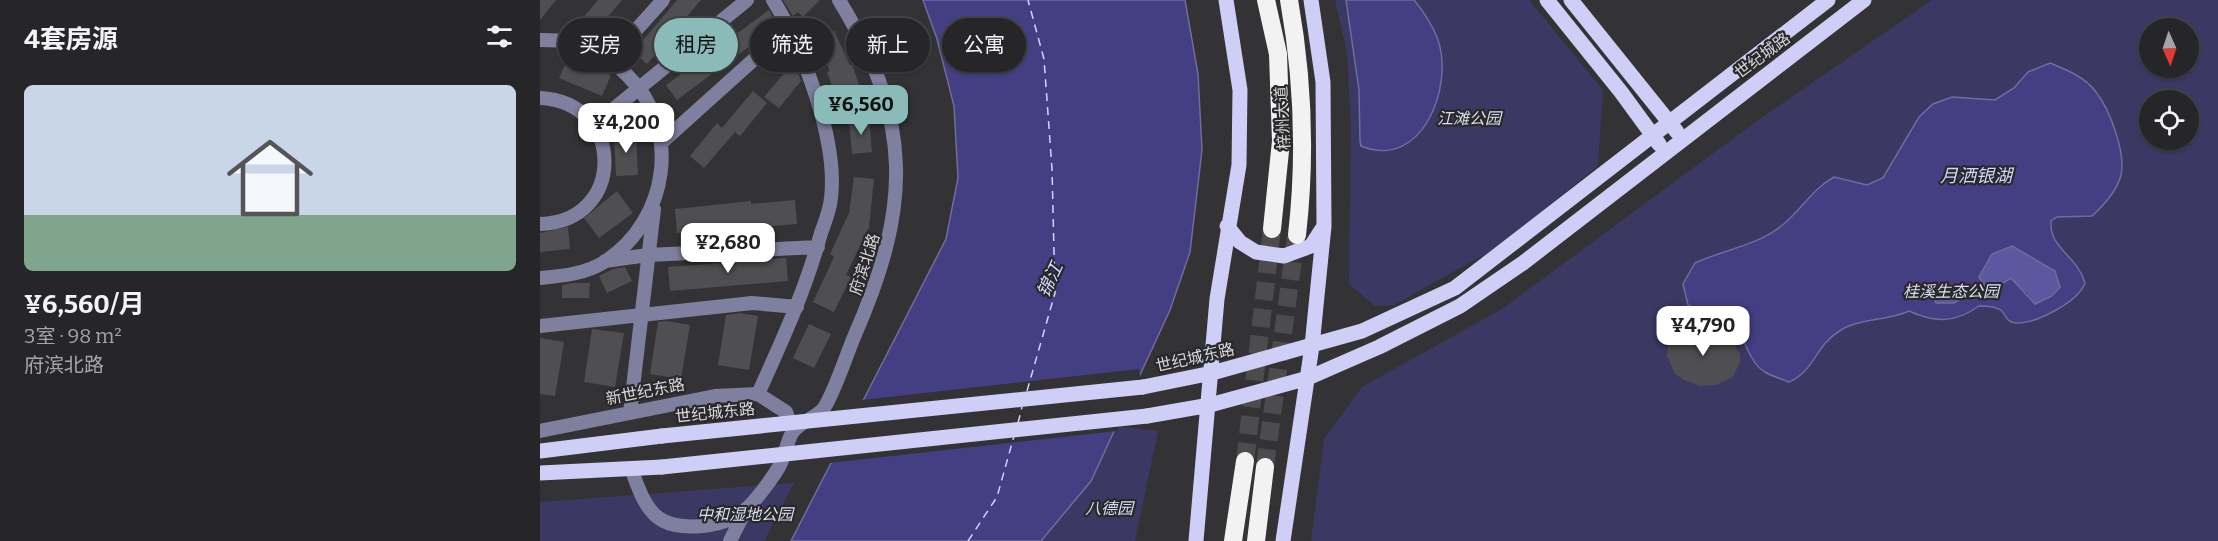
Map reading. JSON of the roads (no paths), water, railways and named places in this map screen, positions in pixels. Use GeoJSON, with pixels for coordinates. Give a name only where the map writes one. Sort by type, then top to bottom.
{"type":"FeatureCollection","features":[{"type":"Feature","properties":{"kind":"highway","name":"梓州大道"},"geometry":{"type":"LineString","coordinates":[[1266,0],[1278,54],[1281,141],[1272,229]]}},
{"type":"Feature","properties":{"kind":"highway","name":"梓州大道"},"geometry":{"type":"LineString","coordinates":[[1289,0],[1297,44],[1304,155],[1297,235]]}},
{"type":"Feature","properties":{"kind":"highway"},"geometry":{"type":"LineString","coordinates":[[1233,541],[1245,461]]}},
{"type":"Feature","properties":{"kind":"highway"},"geometry":{"type":"LineString","coordinates":[[1256,541],[1265,466]]}},
{"type":"Feature","properties":{"kind":"main road"},"geometry":{"type":"LineString","coordinates":[[1196,541],[1217,298],[1227,226],[1239,165],[1240,90],[1226,0]]}},
{"type":"Feature","properties":{"kind":"main road"},"geometry":{"type":"LineString","coordinates":[[1283,541],[1308,378],[1324,226],[1323,82],[1311,0]]}},
{"type":"Feature","properties":{"kind":"main road"},"geometry":{"type":"LineString","coordinates":[[540,473],[662,467],[1147,416],[1209,405],[1308,378],[1379,347],[1460,306],[1523,263],[1665,152],[1621,92],[1547,0]]}},
{"type":"Feature","properties":{"kind":"main road"},"geometry":{"type":"LineString","coordinates":[[1571,0],[1683,139]]}},
{"type":"Feature","properties":{"kind":"main road","name":"世纪城路"},"geometry":{"type":"LineString","coordinates":[[1670,124],[1828,0]]}},
{"type":"Feature","properties":{"kind":"main road","name":"世纪城路"},"geometry":{"type":"LineString","coordinates":[[1665,152],[1864,0]]}},
{"type":"Feature","properties":{"kind":"main road","name":"世纪城东路"},"geometry":{"type":"LineString","coordinates":[[540,451],[662,436],[1143,387],[1212,373],[1312,346],[1362,331],[1455,288],[1670,124]]}},
{"type":"Feature","properties":{"kind":"main road"},"geometry":{"type":"LineString","coordinates":[[1227,226],[1240,242],[1256,252],[1284,256],[1311,246],[1324,226]]}},
{"type":"Feature","properties":{"kind":"street"},"geometry":{"type":"LineString","coordinates":[[642,23],[663,0]]}},
{"type":"Feature","properties":{"kind":"street"},"geometry":{"type":"LineString","coordinates":[[594,125],[747,0]]}},
{"type":"Feature","properties":{"kind":"street"},"geometry":{"type":"LineString","coordinates":[[773,0],[784,18]]}},
{"type":"Feature","properties":{"kind":"street","name":"府滨北路"},"geometry":{"type":"LineString","coordinates":[[793,431],[823,409],[870,300],[893,227],[898,168],[892,122],[879,78],[862,38],[839,0]]}},
{"type":"Feature","properties":{"kind":"street"},"geometry":{"type":"LineString","coordinates":[[540,40],[558,41]]}},
{"type":"Feature","properties":{"kind":"street"},"geometry":{"type":"LineString","coordinates":[[661,143],[750,63]]}},
{"type":"Feature","properties":{"kind":"street"},"geometry":{"type":"LineString","coordinates":[[624,72],[640,87],[658,124],[663,164],[654,204],[630,413]]}},
{"type":"Feature","properties":{"kind":"street"},"geometry":{"type":"LineString","coordinates":[[730,541],[745,511],[780,464],[793,431],[786,412],[758,394],[797,307],[818,247],[831,198],[829,155],[819,104],[807,72]]}},
{"type":"Feature","properties":{"kind":"street"},"geometry":{"type":"LineString","coordinates":[[540,98],[562,101],[580,110],[594,125],[603,143],[606,164],[602,184],[591,202],[574,216],[554,224],[540,224]]}},
{"type":"Feature","properties":{"kind":"street"},"geometry":{"type":"LineString","coordinates":[[605,261],[634,237],[654,204]]}},
{"type":"Feature","properties":{"kind":"street"},"geometry":{"type":"LineString","coordinates":[[540,278],[569,276],[605,261],[648,255],[818,247]]}},
{"type":"Feature","properties":{"kind":"street"},"geometry":{"type":"LineString","coordinates":[[540,326],[752,303],[797,307]]}},
{"type":"Feature","properties":{"kind":"street","name":"新世纪东路"},"geometry":{"type":"LineString","coordinates":[[540,431],[715,396],[758,394]]}},
{"type":"Feature","properties":{"kind":"street"},"geometry":{"type":"LineString","coordinates":[[631,468],[639,491],[652,512],[665,524],[688,527],[714,525],[745,511]]}},
{"type":"Feature","properties":{"kind":"water","name":"锦江"},"geometry":{"type":"Polygon","coordinates":[[[923,0],[1185,0],[1198,74],[1202,150],[1190,252],[1170,310],[1091,481],[1041,541],[791,541],[946,239],[958,178],[954,106],[945,72],[1026,72],[1026,18],[942,18],[942,59],[923,0]]]}},
{"type":"Feature","properties":{"kind":"water"},"geometry":{"type":"Polygon","coordinates":[[[1346,0],[1414,0],[1428,19],[1438,40],[1442,59],[1437,101],[1428,120],[1416,136],[1401,147],[1382,151],[1361,146],[1359,90],[1346,0]]]}},
{"type":"Feature","properties":{"kind":"water","name":"月洒银湖"},"geometry":{"type":"Polygon","coordinates":[[[2050,63],[2087,82],[2107,109],[2116,132],[2121,155],[2121,175],[2116,187],[2092,216],[2057,217],[2051,221],[2054,239],[2076,265],[2085,283],[2081,290],[2065,304],[2045,316],[2015,323],[1997,308],[1979,306],[1962,316],[1953,318],[1928,318],[1909,311],[1857,323],[1832,336],[1810,365],[1789,382],[1770,374],[1757,365],[1742,336],[1730,322],[1720,316],[1688,305],[1683,284],[1695,263],[1760,239],[1780,227],[1819,188],[1834,177],[1867,185],[1883,178],[1919,117],[1933,104],[1952,97],[1995,100],[2014,88],[2028,72],[2050,63]],[[2012,246],[1992,254],[1979,277],[1986,288],[1992,290],[2011,278],[2035,304],[2052,296],[2060,287],[2055,271],[2012,246]],[[1946,285],[1932,295],[1936,303],[1954,303],[1966,296],[1961,285],[1946,285]]]}},
{"type":"Feature","properties":{"kind":"tunnel"},"geometry":{"type":"LineString","coordinates":[[1245,461],[1272,229]]}},
{"type":"Feature","properties":{"kind":"tunnel"},"geometry":{"type":"LineString","coordinates":[[1265,467],[1296,237]]}},
{"type":"Feature","properties":{"kind":"park label","name":"江滩公园"},"geometry":{"type":"Point","coordinates":[1469,118]}},
{"type":"Feature","properties":{"kind":"park label","name":"桂溪生态公园"},"geometry":{"type":"Point","coordinates":[1951,291]}},
{"type":"Feature","properties":{"kind":"park label","name":"八德园"},"geometry":{"type":"Point","coordinates":[1109,508]}},
{"type":"Feature","properties":{"kind":"park label","name":"中和湿地公园"},"geometry":{"type":"Point","coordinates":[745,514]}}]}
